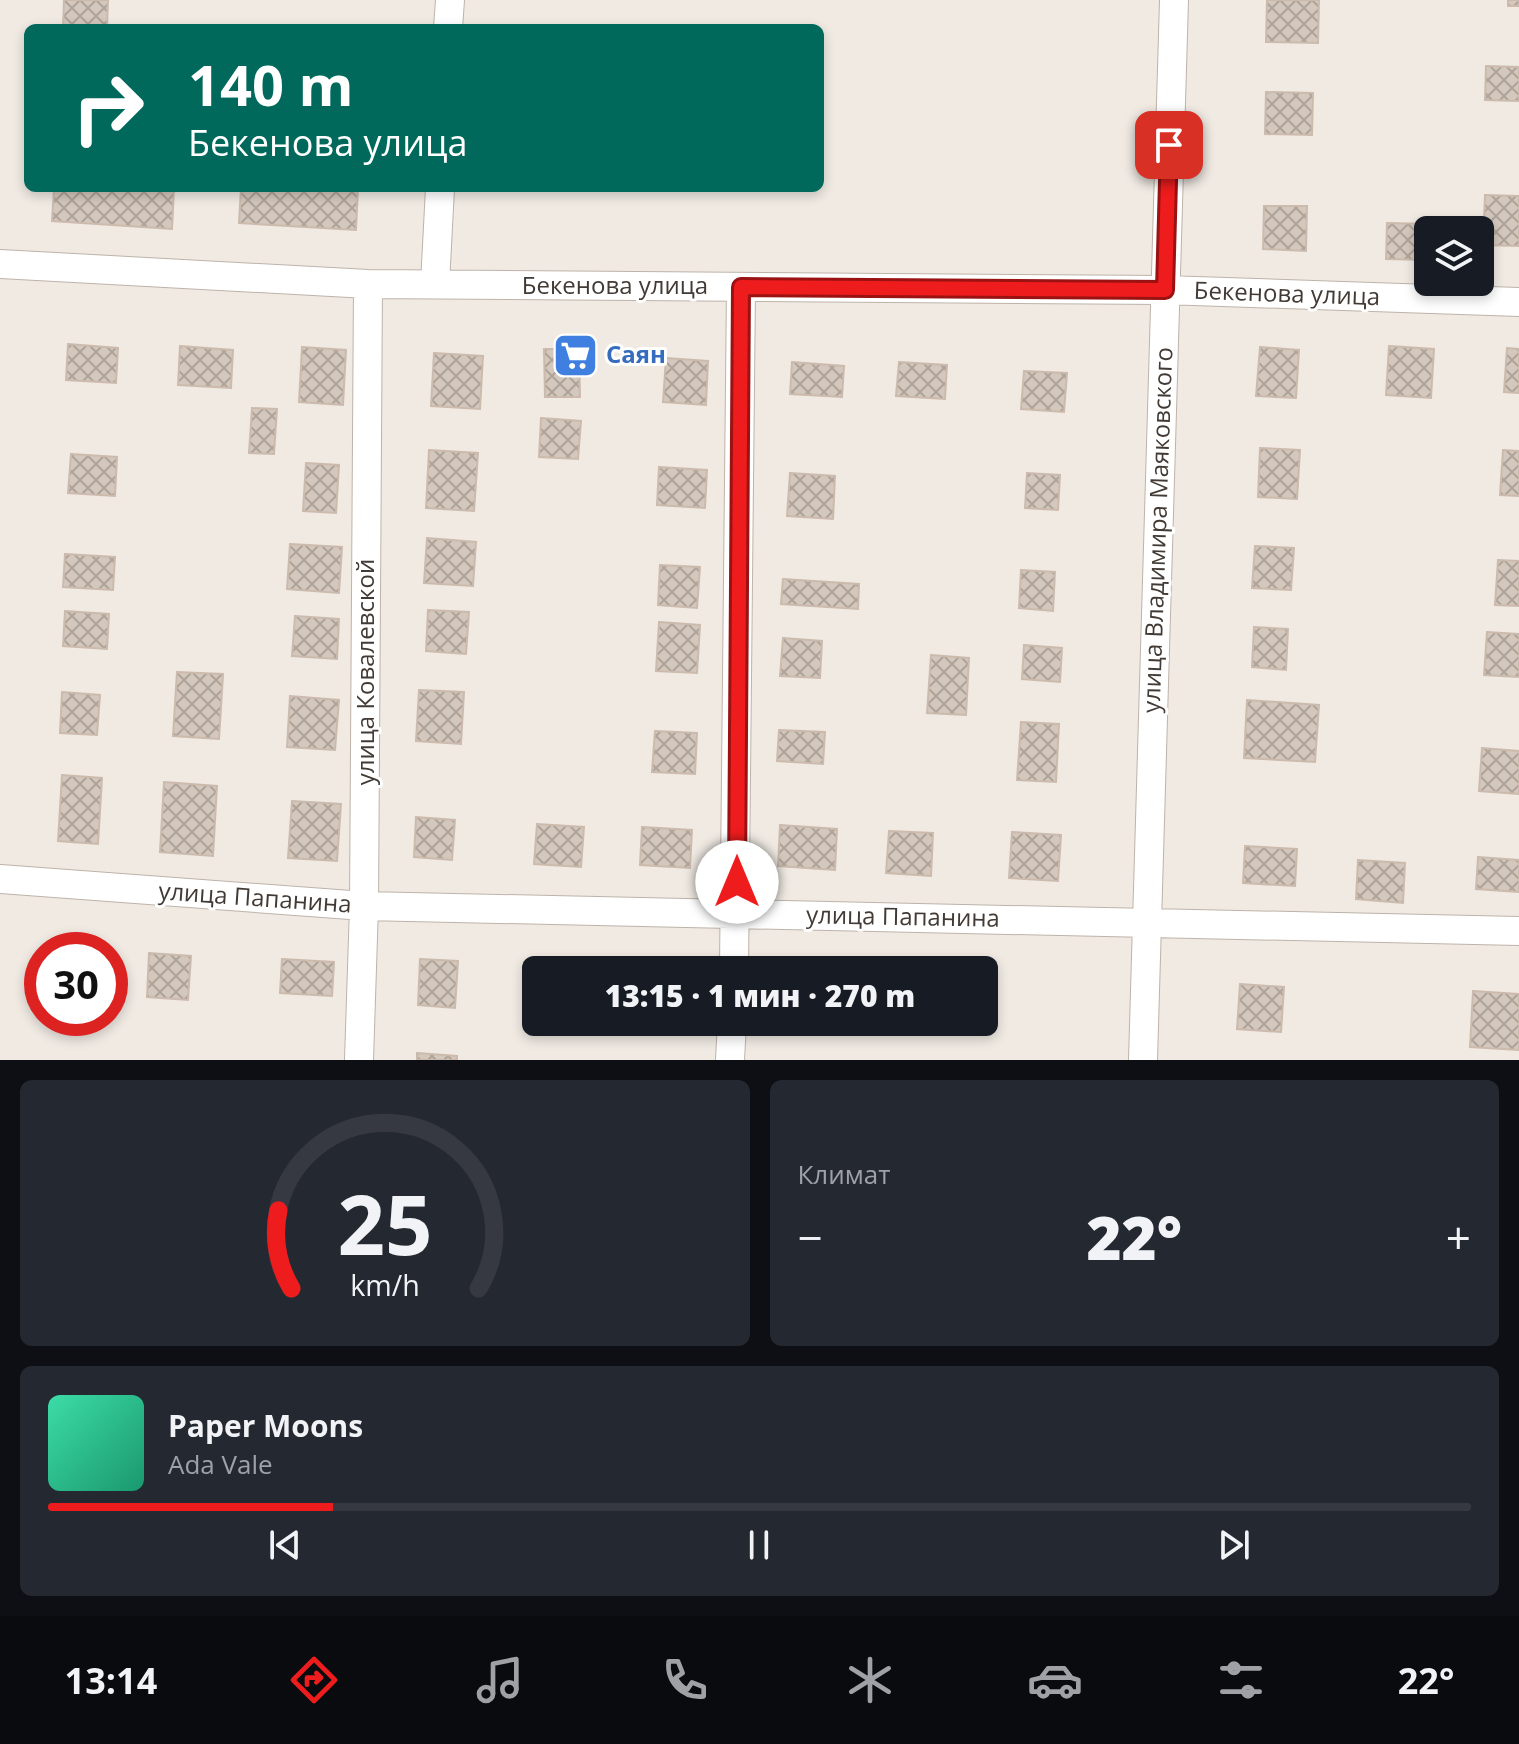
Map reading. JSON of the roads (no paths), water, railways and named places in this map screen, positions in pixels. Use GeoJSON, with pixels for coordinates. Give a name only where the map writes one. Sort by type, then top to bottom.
{"type":"FeatureCollection","features":[{"type":"Feature","properties":{"kind":"street"},"geometry":{"type":"LineString","coordinates":[[448,24],[450,0]]}},
{"type":"Feature","properties":{"kind":"street","name":"улица Владимира Маяковского"},"geometry":{"type":"LineString","coordinates":[[1143,1060],[1174,0]]}},
{"type":"Feature","properties":{"kind":"street"},"geometry":{"type":"LineString","coordinates":[[435,284],[440,192]]}},
{"type":"Feature","properties":{"kind":"street","name":"Бекенова улица"},"geometry":{"type":"LineString","coordinates":[[0,264],[368,284],[1165,290],[1519,302]]}},
{"type":"Feature","properties":{"kind":"street","name":"улица Ковалевской"},"geometry":{"type":"LineString","coordinates":[[359,1060],[364,906],[368,284]]}},
{"type":"Feature","properties":{"kind":"street"},"geometry":{"type":"LineString","coordinates":[[735,956],[741,287]]}},
{"type":"Feature","properties":{"kind":"street","name":"улица Папанина"},"geometry":{"type":"LineString","coordinates":[[0,879],[364,906],[1519,931]]}},
{"type":"Feature","properties":{"kind":"street"},"geometry":{"type":"LineString","coordinates":[[730,1060],[731,1036]]}},
{"type":"Feature","properties":{"kind":"place","name":"Саян"},"geometry":{"type":"Point","coordinates":[575,355]}}]}
